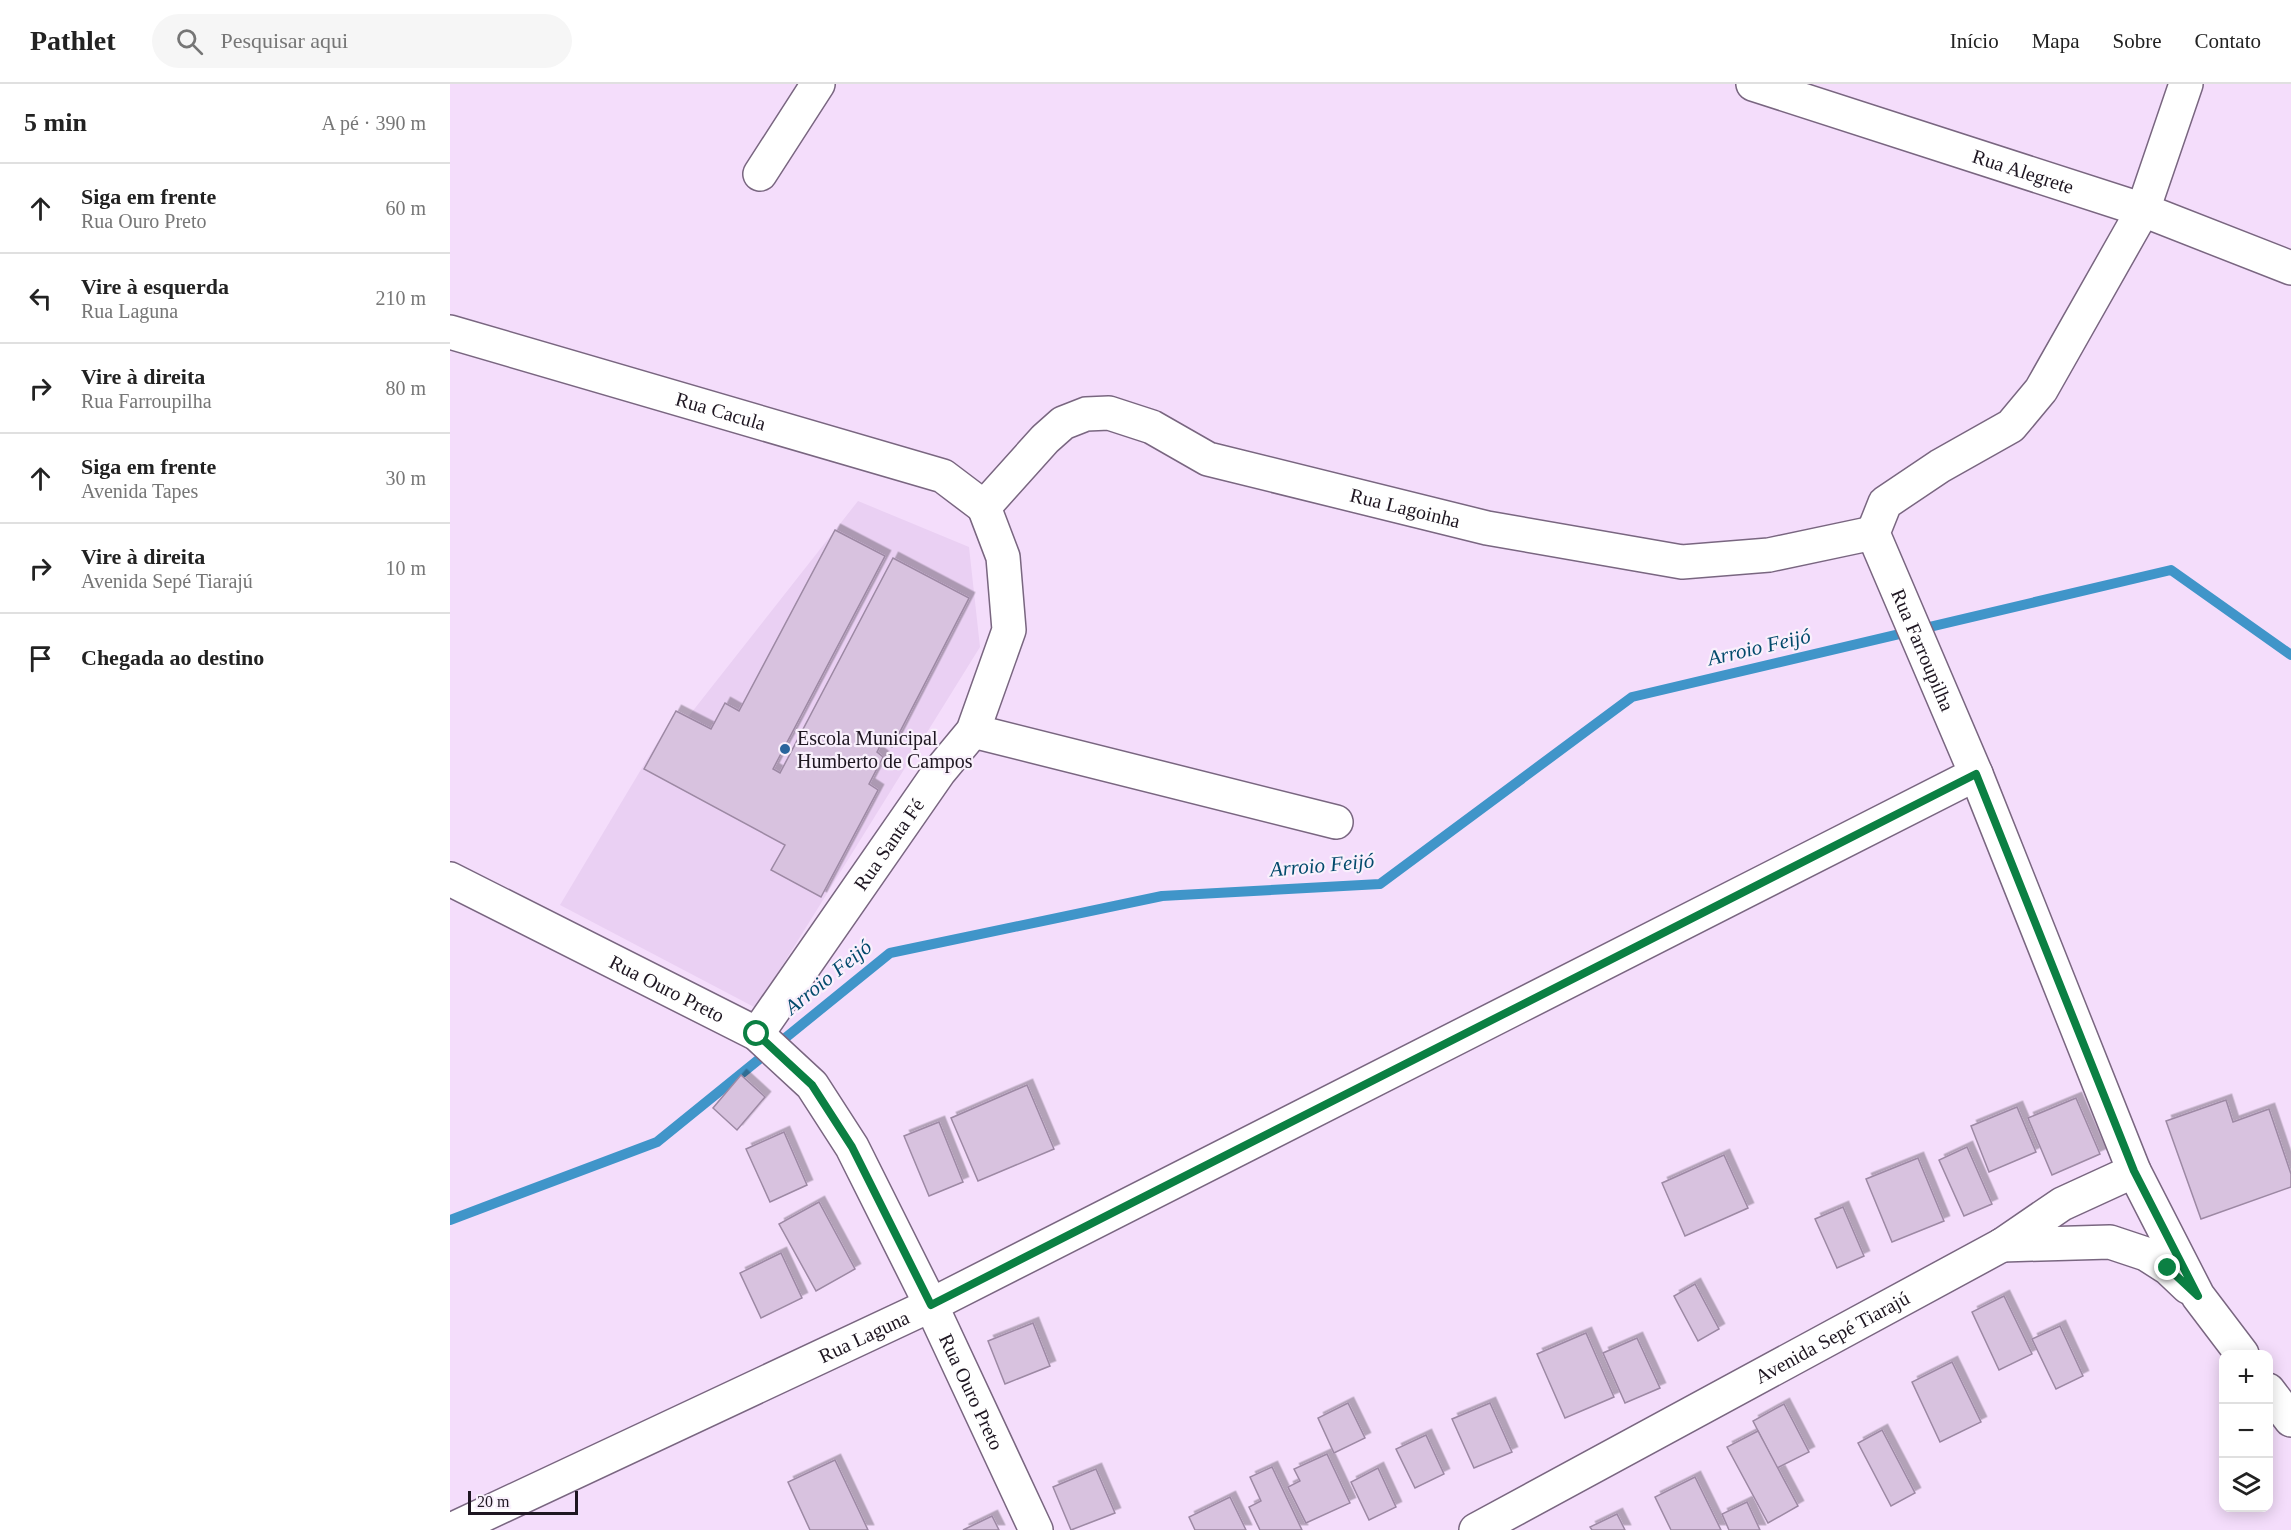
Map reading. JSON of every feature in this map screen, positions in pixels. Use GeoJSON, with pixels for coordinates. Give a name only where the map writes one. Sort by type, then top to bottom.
{"type":"FeatureCollection","features":[{"type":"Feature","properties":{"kind":"street"},"geometry":{"type":"LineString","coordinates":[[760,174],[818,84]]}},
{"type":"Feature","properties":{"kind":"street","name":"Rua Alegrete"},"geometry":{"type":"LineString","coordinates":[[1753,84],[2143,210],[2291,268]]}},
{"type":"Feature","properties":{"kind":"street"},"geometry":{"type":"LineString","coordinates":[[1873,533],[1885,503],[1940,466],[2011,426],[2042,390],[2143,210],[2186,84]]}},
{"type":"Feature","properties":{"kind":"street","name":"Rua Cacula"},"geometry":{"type":"LineString","coordinates":[[450,332],[944,476],[984,507]]}},
{"type":"Feature","properties":{"kind":"street","name":"Rua Lagoinha"},"geometry":{"type":"LineString","coordinates":[[984,507],[1045,439],[1063,423],[1086,414],[1109,413],[1152,427],[1208,459],[1487,528],[1682,562],[1769,555],[1873,533]]}},
{"type":"Feature","properties":{"kind":"street","name":"Rua Santa Fé"},"geometry":{"type":"LineString","coordinates":[[757,1034],[939,772],[973,731],[1009,630],[1003,557],[984,507]]}},
{"type":"Feature","properties":{"kind":"street","name":"Rua Farroupilha"},"geometry":{"type":"LineString","coordinates":[[1873,533],[1976,774],[2134,1171],[2198,1296]]}},
{"type":"Feature","properties":{"kind":"street"},"geometry":{"type":"LineString","coordinates":[[973,731],[1336,822]]}},
{"type":"Feature","properties":{"kind":"street","name":"Rua Laguna"},"geometry":{"type":"LineString","coordinates":[[451,1530],[931,1305],[1976,774]]}},
{"type":"Feature","properties":{"kind":"street","name":"Rua Ouro Preto"},"geometry":{"type":"LineString","coordinates":[[450,879],[757,1034],[812,1085],[852,1147],[931,1305],[1036,1530]]}},
{"type":"Feature","properties":{"kind":"street"},"geometry":{"type":"LineString","coordinates":[[2002,1245],[2062,1204],[2134,1171]]}},
{"type":"Feature","properties":{"kind":"street","name":"Avenida Sepé Tiarajú"},"geometry":{"type":"LineString","coordinates":[[1476,1530],[2002,1245],[2110,1242],[2146,1254],[2168,1268],[2198,1296]]}},
{"type":"Feature","properties":{"kind":"street"},"geometry":{"type":"LineString","coordinates":[[2198,1296],[2239,1350]]}},
{"type":"Feature","properties":{"kind":"street"},"geometry":{"type":"LineString","coordinates":[[2273,1397],[2291,1420]]}},
{"type":"Feature","properties":{"kind":"shaded area","name":"Escola Municipal Humberto de Campos"},"geometry":{"type":"Polygon","coordinates":[[[858,501],[969,547],[980,647],[756,1008],[560,905],[676,711],[688,717],[858,501]]]}},
{"type":"Feature","properties":{"kind":"building"},"geometry":{"type":"Polygon","coordinates":[[[835,530],[885,556],[773,769],[780,773],[893,558],[969,598],[892,747],[882,742],[877,752],[883,757],[869,784],[878,790],[821,897],[771,870],[785,845],[644,769],[676,711],[711,729],[725,703],[739,711],[835,530]]]}},
{"type":"Feature","properties":{"kind":"building"},"geometry":{"type":"Polygon","coordinates":[[[741,1075],[765,1097],[737,1130],[713,1108],[741,1075]]]}},
{"type":"Feature","properties":{"kind":"building"},"geometry":{"type":"Polygon","coordinates":[[[1027,1085],[1054,1149],[978,1181],[951,1118],[1027,1085]]]}},
{"type":"Feature","properties":{"kind":"building"},"geometry":{"type":"Polygon","coordinates":[[[2076,1098],[2100,1154],[2052,1175],[2028,1118],[2076,1098]]]}},
{"type":"Feature","properties":{"kind":"building"},"geometry":{"type":"Polygon","coordinates":[[[2226,1100],[2233,1122],[2269,1109],[2291,1174],[2291,1187],[2201,1219],[2166,1121],[2226,1100]]]}},
{"type":"Feature","properties":{"kind":"building"},"geometry":{"type":"Polygon","coordinates":[[[2017,1107],[2036,1152],[1989,1172],[1971,1126],[2017,1107]]]}},
{"type":"Feature","properties":{"kind":"building"},"geometry":{"type":"Polygon","coordinates":[[[939,1122],[963,1182],[929,1196],[904,1136],[939,1122]]]}},
{"type":"Feature","properties":{"kind":"building"},"geometry":{"type":"Polygon","coordinates":[[[784,1132],[807,1185],[770,1202],[746,1149],[784,1132]]]}},
{"type":"Feature","properties":{"kind":"building"},"geometry":{"type":"Polygon","coordinates":[[[1967,1147],[1992,1204],[1964,1216],[1939,1160],[1967,1147]]]}},
{"type":"Feature","properties":{"kind":"building"},"geometry":{"type":"Polygon","coordinates":[[[1724,1155],[1748,1208],[1685,1236],[1662,1183],[1724,1155]]]}},
{"type":"Feature","properties":{"kind":"building"},"geometry":{"type":"Polygon","coordinates":[[[1918,1158],[1944,1221],[1892,1242],[1866,1179],[1918,1158]]]}},
{"type":"Feature","properties":{"kind":"building"},"geometry":{"type":"Polygon","coordinates":[[[819,1202],[855,1269],[816,1291],[779,1224],[819,1202]]]}},
{"type":"Feature","properties":{"kind":"building"},"geometry":{"type":"Polygon","coordinates":[[[1843,1207],[1864,1256],[1837,1268],[1815,1219],[1843,1207]]]}},
{"type":"Feature","properties":{"kind":"building"},"geometry":{"type":"Polygon","coordinates":[[[781,1253],[802,1298],[761,1318],[740,1273],[781,1253]]]}},
{"type":"Feature","properties":{"kind":"building"},"geometry":{"type":"Polygon","coordinates":[[[1695,1284],[1719,1329],[1698,1341],[1674,1296],[1695,1284]]]}},
{"type":"Feature","properties":{"kind":"building"},"geometry":{"type":"Polygon","coordinates":[[[2004,1296],[2032,1354],[1999,1370],[1972,1312],[2004,1296]]]}},
{"type":"Feature","properties":{"kind":"building"},"geometry":{"type":"Polygon","coordinates":[[[1033,1323],[1050,1366],[1005,1384],[988,1341],[1033,1323]]]}},
{"type":"Feature","properties":{"kind":"building"},"geometry":{"type":"Polygon","coordinates":[[[2060,1326],[2083,1376],[2056,1389],[2032,1339],[2060,1326]]]}},
{"type":"Feature","properties":{"kind":"building"},"geometry":{"type":"Polygon","coordinates":[[[1586,1333],[1614,1397],[1565,1418],[1537,1354],[1586,1333]]]}},
{"type":"Feature","properties":{"kind":"building"},"geometry":{"type":"Polygon","coordinates":[[[1637,1338],[1660,1388],[1625,1403],[1603,1353],[1637,1338]]]}},
{"type":"Feature","properties":{"kind":"building"},"geometry":{"type":"Polygon","coordinates":[[[1952,1362],[1981,1422],[1940,1442],[1912,1382],[1952,1362]]]}},
{"type":"Feature","properties":{"kind":"building"},"geometry":{"type":"Polygon","coordinates":[[[1348,1403],[1365,1438],[1334,1453],[1318,1418],[1348,1403]]]}},
{"type":"Feature","properties":{"kind":"building"},"geometry":{"type":"Polygon","coordinates":[[[1490,1403],[1512,1452],[1474,1468],[1452,1419],[1490,1403]]]}},
{"type":"Feature","properties":{"kind":"building"},"geometry":{"type":"Polygon","coordinates":[[[1784,1404],[1809,1452],[1777,1468],[1753,1421],[1784,1404]]]}},
{"type":"Feature","properties":{"kind":"building"},"geometry":{"type":"Polygon","coordinates":[[[1882,1430],[1915,1493],[1891,1506],[1858,1443],[1882,1430]]]}},
{"type":"Feature","properties":{"kind":"building"},"geometry":{"type":"Polygon","coordinates":[[[1758,1431],[1798,1506],[1768,1523],[1727,1447],[1758,1431]]]}},
{"type":"Feature","properties":{"kind":"building"},"geometry":{"type":"Polygon","coordinates":[[[1426,1435],[1444,1474],[1415,1488],[1396,1449],[1426,1435]]]}},
{"type":"Feature","properties":{"kind":"building"},"geometry":{"type":"Polygon","coordinates":[[[1327,1454],[1350,1503],[1306,1523],[1288,1487],[1300,1481],[1294,1469],[1327,1454]]]}},
{"type":"Feature","properties":{"kind":"building"},"geometry":{"type":"Polygon","coordinates":[[[835,1460],[868,1530],[810,1530],[788,1482],[835,1460]]]}},
{"type":"Feature","properties":{"kind":"building"},"geometry":{"type":"Polygon","coordinates":[[[1272,1467],[1302,1530],[1260,1530],[1249,1507],[1261,1501],[1250,1477],[1272,1467]]]}},
{"type":"Feature","properties":{"kind":"building"},"geometry":{"type":"Polygon","coordinates":[[[1378,1468],[1396,1507],[1369,1520],[1351,1482],[1378,1468]]]}},
{"type":"Feature","properties":{"kind":"building"},"geometry":{"type":"Polygon","coordinates":[[[1096,1469],[1115,1513],[1071,1530],[1053,1487],[1096,1469]]]}},
{"type":"Feature","properties":{"kind":"building"},"geometry":{"type":"Polygon","coordinates":[[[1695,1477],[1721,1530],[1671,1530],[1655,1497],[1695,1477]]]}},
{"type":"Feature","properties":{"kind":"building"},"geometry":{"type":"Polygon","coordinates":[[[1230,1497],[1246,1530],[1195,1530],[1189,1517],[1230,1497]]]}},
{"type":"Feature","properties":{"kind":"building"},"geometry":{"type":"Polygon","coordinates":[[[1747,1502],[1760,1530],[1729,1530],[1722,1514],[1747,1502]]]}},
{"type":"Feature","properties":{"kind":"building"},"geometry":{"type":"Polygon","coordinates":[[[1617,1514],[1625,1530],[1592,1530],[1590,1527],[1617,1514]]]}},
{"type":"Feature","properties":{"kind":"building"},"geometry":{"type":"Polygon","coordinates":[[[992,1516],[999,1530],[963,1530],[992,1516]]]}},
{"type":"Feature","properties":{"kind":"waterway","name":"Arroio Feijó"},"geometry":{"type":"LineString","coordinates":[[450,1220],[657,1142],[890,953],[1162,896],[1380,884],[1632,697],[2171,570],[2291,655]]}},
{"type":"Feature","properties":{"kind":"place","name":"Escola Municipal Humberto de Campos"},"geometry":{"type":"Point","coordinates":[785,749]}},
{"type":"Feature","properties":{"kind":"route"},"geometry":{"type":"LineString","coordinates":[[757,1034],[812,1085],[852,1147],[931,1305],[1976,774],[2134,1171],[2198,1296],[2168,1268]]}}]}
